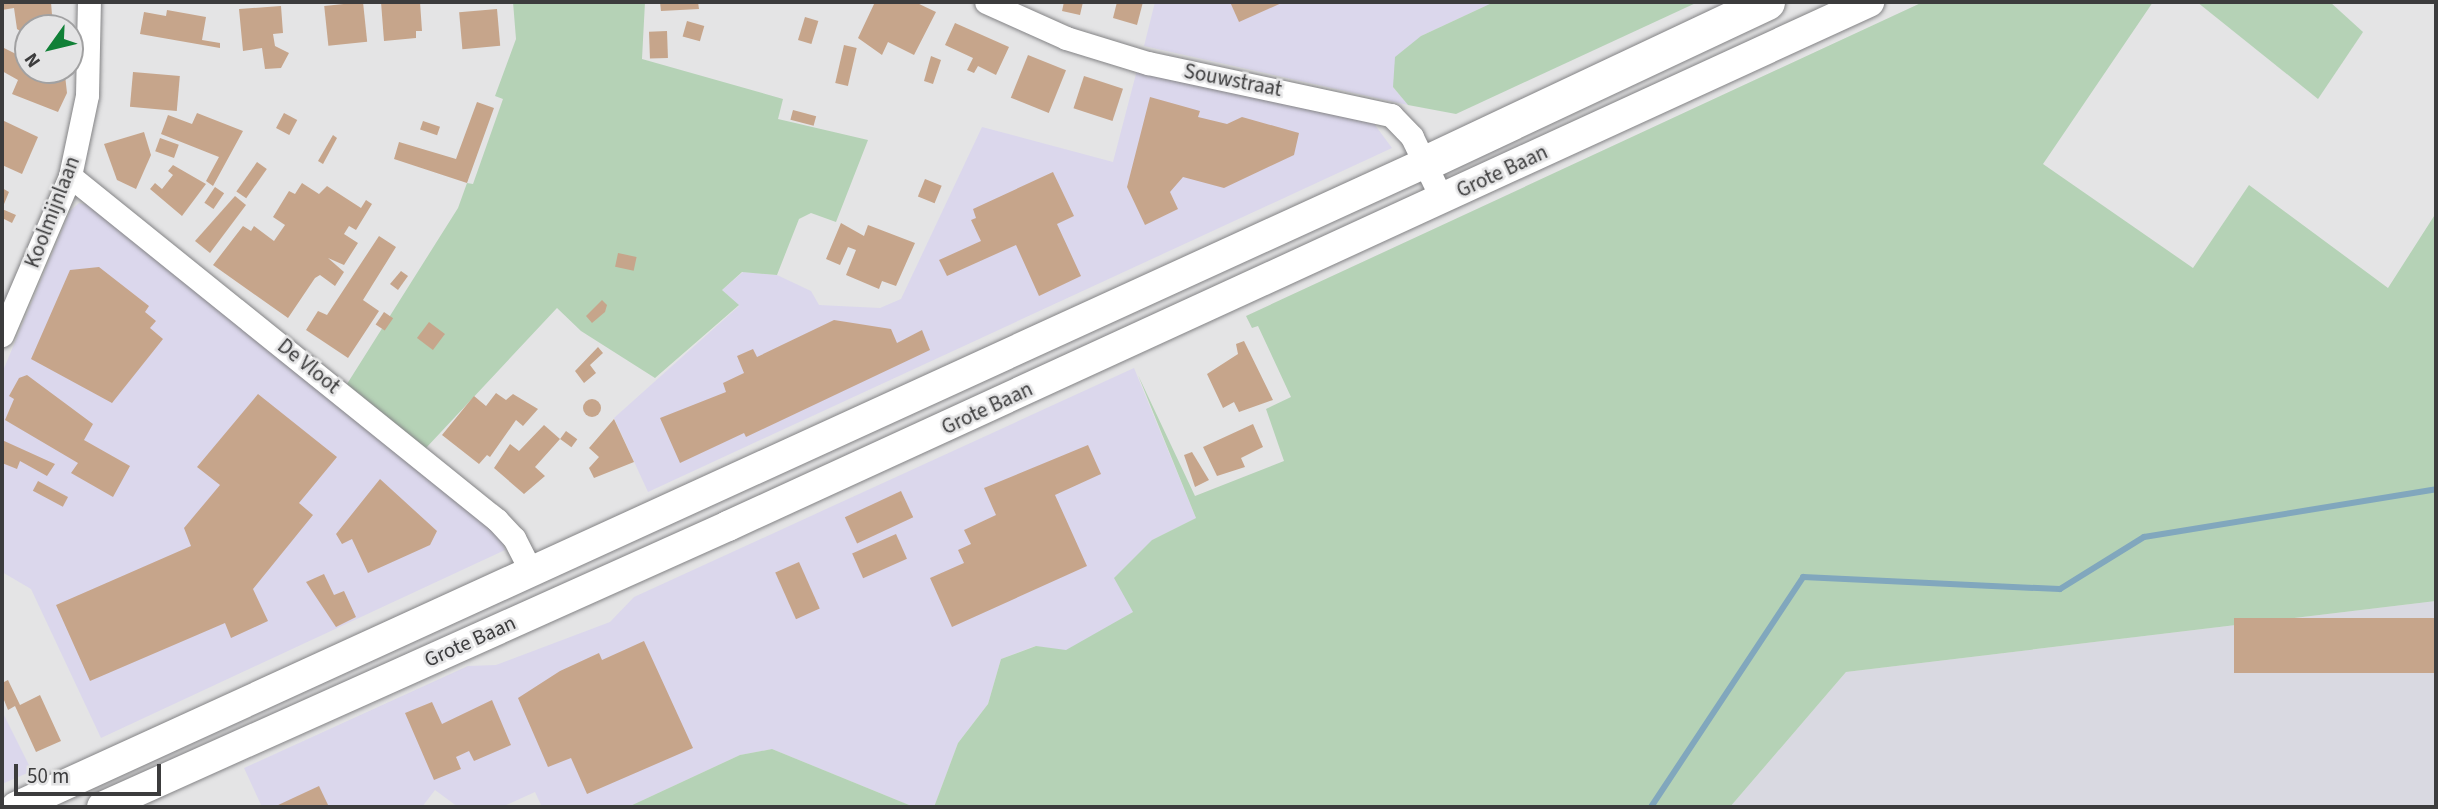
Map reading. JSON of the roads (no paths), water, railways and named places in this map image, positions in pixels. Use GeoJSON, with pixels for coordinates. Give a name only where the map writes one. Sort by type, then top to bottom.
{"type":"FeatureCollection","features":[{"type":"Feature","properties":{"kind":"highway","name":"Grote Baan"},"geometry":{"type":"LineString","coordinates":[[1425,163],[1768,2]]}},
{"type":"Feature","properties":{"kind":"main road","name":"Grote Baan"},"geometry":{"type":"LineString","coordinates":[[102,807],[1442,199],[1869,2]]}},
{"type":"Feature","properties":{"kind":"main road","name":"Grote Baan"},"geometry":{"type":"LineString","coordinates":[[16,807],[1425,163]]}},
{"type":"Feature","properties":{"kind":"street","name":"Koolmijnlaan"},"geometry":{"type":"LineString","coordinates":[[2,335],[70,176],[87,95],[92,2]]}},
{"type":"Feature","properties":{"kind":"street","name":"Souwstraat"},"geometry":{"type":"LineString","coordinates":[[986,2],[1066,38],[1148,63],[1391,115],[1412,137],[1442,199]]}},
{"type":"Feature","properties":{"kind":"street","name":"De Vloot"},"geometry":{"type":"LineString","coordinates":[[70,176],[497,520],[514,538],[531,572]]}},
{"type":"Feature","properties":{"kind":"waterway"},"geometry":{"type":"LineString","coordinates":[[1651,807],[1803,577],[2060,589],[2144,537],[2436,489]]}}]}
